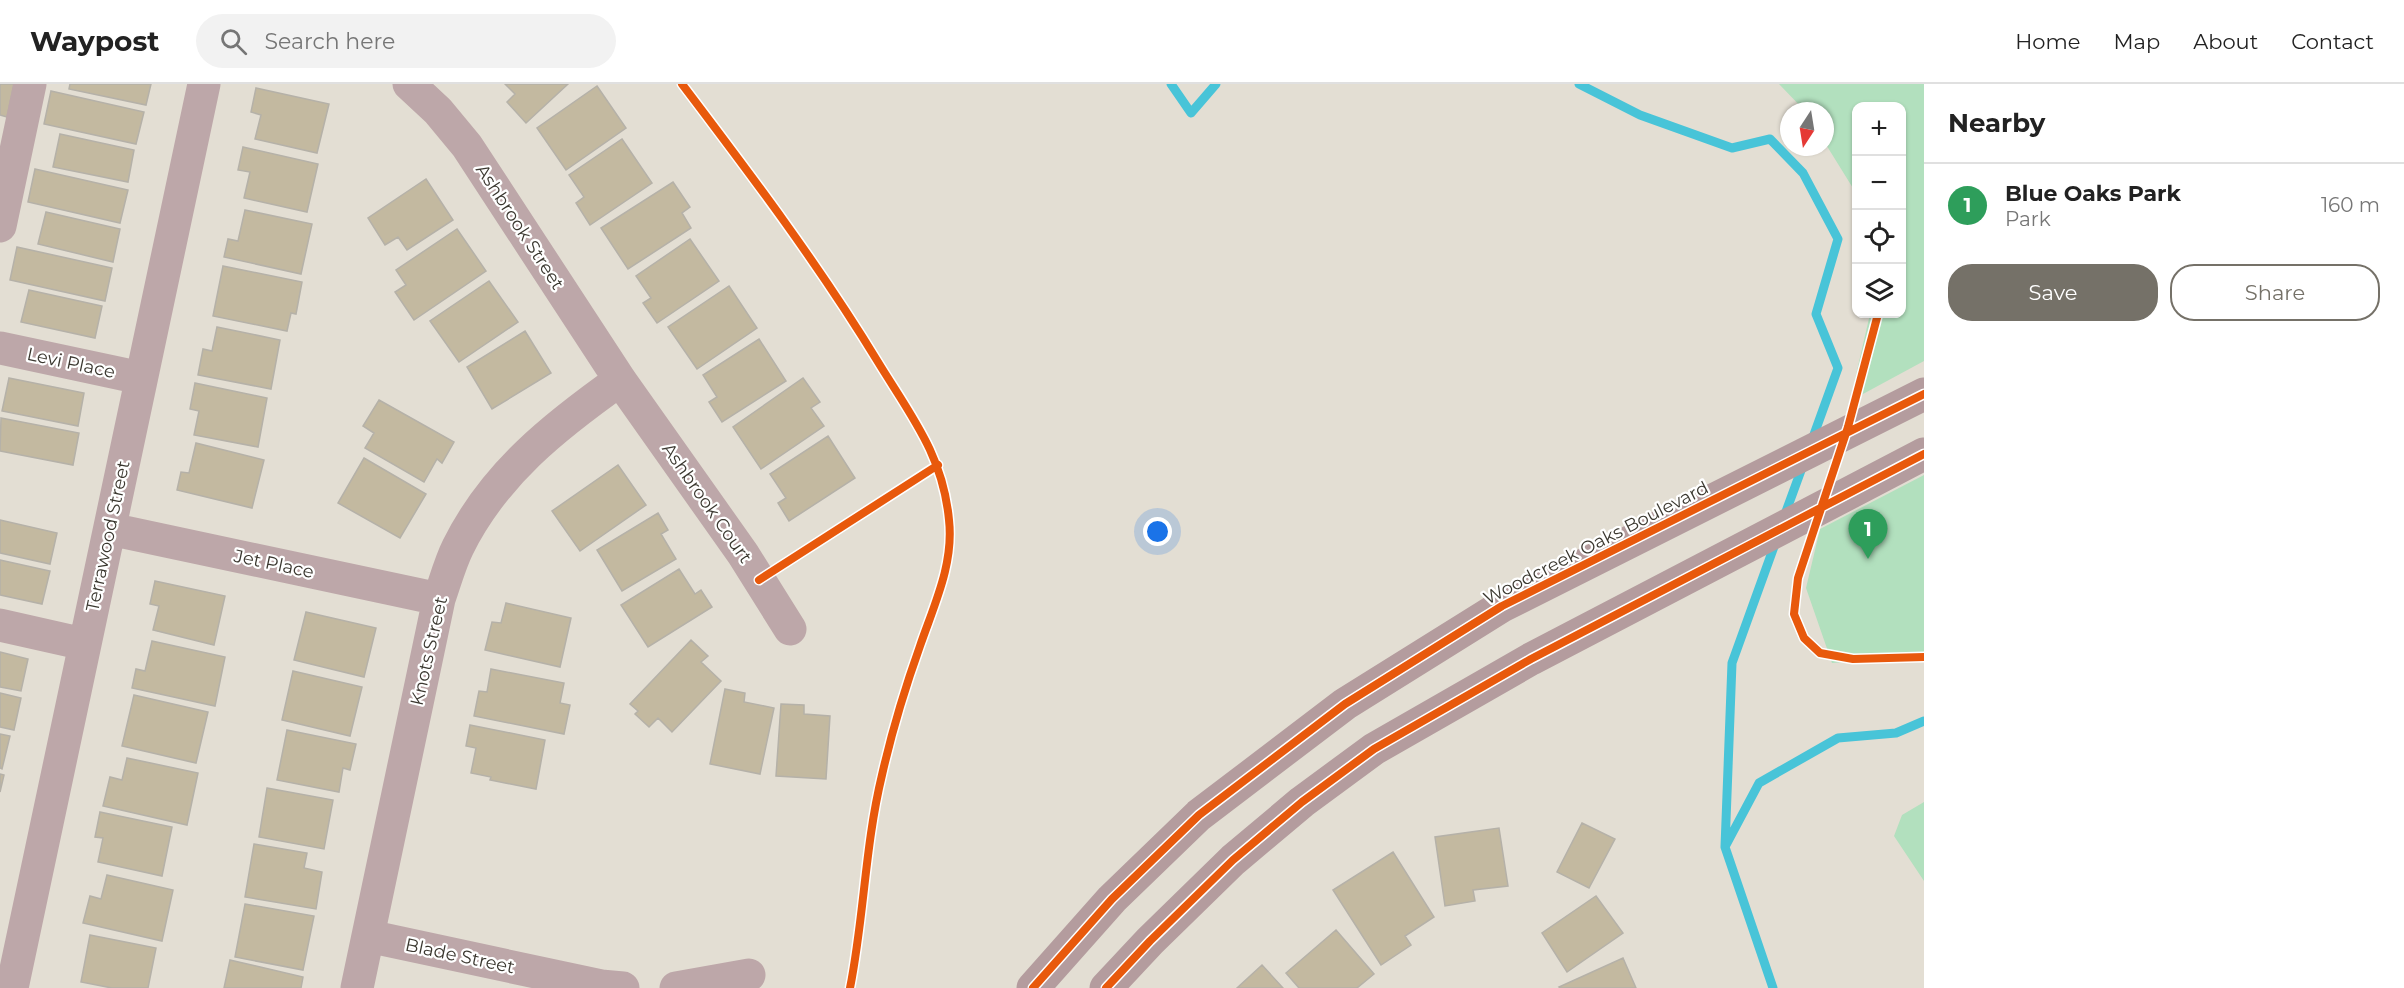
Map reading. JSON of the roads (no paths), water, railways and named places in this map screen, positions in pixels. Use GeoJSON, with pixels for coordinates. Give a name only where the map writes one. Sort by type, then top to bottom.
{"type":"FeatureCollection","features":[{"type":"Feature","properties":{"kind":"main road","name":"Woodcreek Oaks Boulevard"},"geometry":{"type":"LineString","coordinates":[[1034,988],[1112,899],[1199,815],[1345,704],[1502,606],[1914,399]]}},
{"type":"Feature","properties":{"kind":"main road"},"geometry":{"type":"LineString","coordinates":[[1106,988],[1150,941],[1233,860],[1302,802],[1374,749],[1532,658],[1924,454]]}},
{"type":"Feature","properties":{"kind":"street"},"geometry":{"type":"LineString","coordinates":[[0,226],[30,84]]}},
{"type":"Feature","properties":{"kind":"street","name":"Terrawood Street"},"geometry":{"type":"LineString","coordinates":[[12,988],[13,919],[84,644],[204,84]]}},
{"type":"Feature","properties":{"kind":"street","name":"Ashbrook Street"},"geometry":{"type":"LineString","coordinates":[[409,84],[438,111],[467,146],[620,380]]}},
{"type":"Feature","properties":{"kind":"street","name":"Levi Place"},"geometry":{"type":"LineString","coordinates":[[0,348],[141,378]]}},
{"type":"Feature","properties":{"kind":"street","name":"Knots Street"},"geometry":{"type":"LineString","coordinates":[[357,988],[438,599],[457,549],[473,520],[497,486],[534,446],[620,380]]}},
{"type":"Feature","properties":{"kind":"street","name":"Ashbrook Court"},"geometry":{"type":"LineString","coordinates":[[620,380],[743,554],[790,629]]}},
{"type":"Feature","properties":{"kind":"street","name":"Jet Place"},"geometry":{"type":"LineString","coordinates":[[110,530],[438,599]]}},
{"type":"Feature","properties":{"kind":"street"},"geometry":{"type":"LineString","coordinates":[[0,625],[84,644]]}},
{"type":"Feature","properties":{"kind":"street","name":"Blade Street"},"geometry":{"type":"LineString","coordinates":[[368,936],[601,986],[623,988]]}},
{"type":"Feature","properties":{"kind":"street"},"geometry":{"type":"LineString","coordinates":[[676,988],[749,975]]}},
{"type":"Feature","properties":{"kind":"waterway"},"geometry":{"type":"LineString","coordinates":[[1171,84],[1191,113],[1216,84]]}},
{"type":"Feature","properties":{"kind":"waterway"},"geometry":{"type":"LineString","coordinates":[[1579,84],[1640,115],[1732,148],[1770,139],[1803,173],[1838,239],[1816,314],[1838,368],[1812,440]]}},
{"type":"Feature","properties":{"kind":"waterway"},"geometry":{"type":"LineString","coordinates":[[1784,517],[1803,465]]}},
{"type":"Feature","properties":{"kind":"waterway"},"geometry":{"type":"LineString","coordinates":[[1773,988],[1725,847],[1732,663],[1776,541]]}},
{"type":"Feature","properties":{"kind":"waterway"},"geometry":{"type":"LineString","coordinates":[[1726,845],[1759,783],[1838,738],[1896,733],[1924,721]]}},
{"type":"Feature","properties":{"kind":"place","name":"Blue Oaks Park"},"geometry":{"type":"Point","coordinates":[1868,559]}}]}
